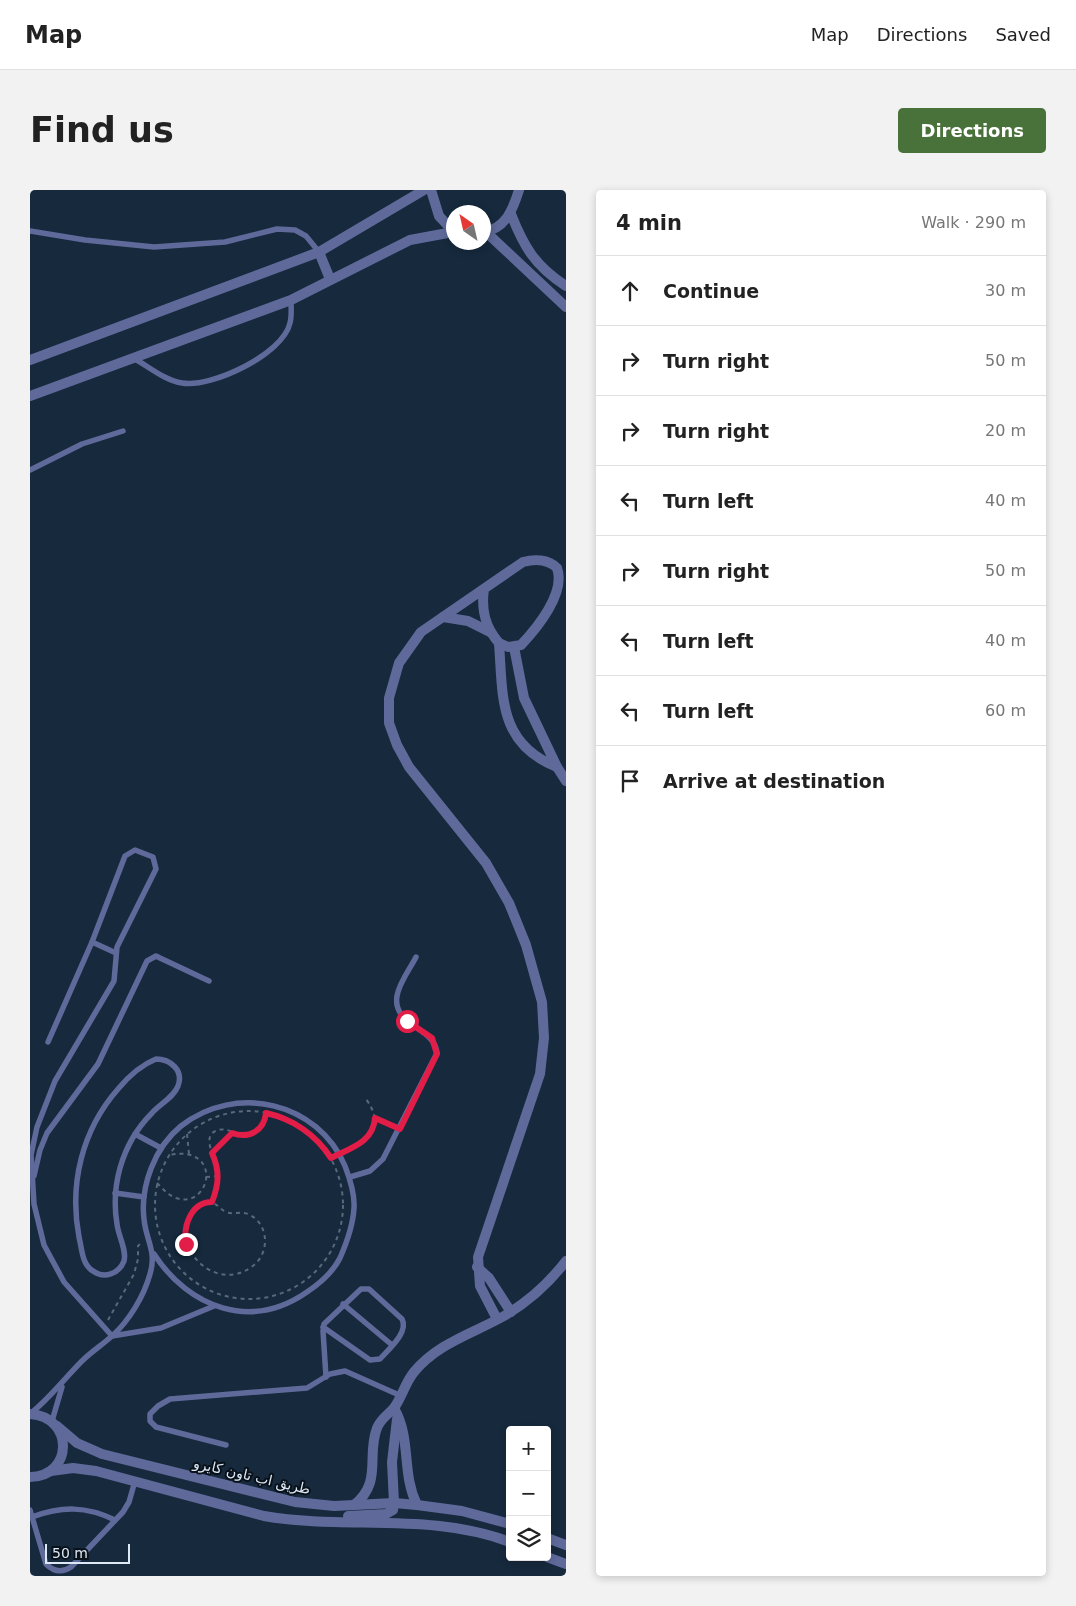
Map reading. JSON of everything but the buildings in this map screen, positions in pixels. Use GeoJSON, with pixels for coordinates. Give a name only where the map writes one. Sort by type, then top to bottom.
{"type":"FeatureCollection","features":[{"type":"Feature","properties":{"kind":"street"},"geometry":{"type":"LineString","coordinates":[[30,360],[319,252],[424,190]]}},
{"type":"Feature","properties":{"kind":"street"},"geometry":{"type":"LineString","coordinates":[[431,190],[439,216],[446,223]]}},
{"type":"Feature","properties":{"kind":"street"},"geometry":{"type":"LineString","coordinates":[[491,229],[503,223],[511,214],[519,190]]}},
{"type":"Feature","properties":{"kind":"street"},"geometry":{"type":"LineString","coordinates":[[511,214],[522,242],[539,266],[566,286]]}},
{"type":"Feature","properties":{"kind":"street"},"geometry":{"type":"LineString","coordinates":[[30,396],[135,359],[291,300],[410,240],[446,233]]}},
{"type":"Feature","properties":{"kind":"street"},"geometry":{"type":"LineString","coordinates":[[491,238],[566,307]]}},
{"type":"Feature","properties":{"kind":"street"},"geometry":{"type":"LineString","coordinates":[[319,252],[330,279]]}},
{"type":"Feature","properties":{"kind":"street"},"geometry":{"type":"LineString","coordinates":[[497,1319],[482,1294],[477,1267],[480,1246],[540,1074],[544,1020],[538,985],[524,938],[509,903],[478,851],[409,767],[397,746],[389,723],[389,698],[399,663],[421,632],[518,565],[529,560],[542,560],[558,569],[563,588],[557,608],[521,645],[514,647],[499,643]]}},
{"type":"Feature","properties":{"kind":"street"},"geometry":{"type":"LineString","coordinates":[[484,590],[483,612],[491,633],[499,643],[502,700],[512,730],[530,752],[557,767]]}},
{"type":"Feature","properties":{"kind":"street"},"geometry":{"type":"LineString","coordinates":[[443,617],[468,621],[491,633]]}},
{"type":"Feature","properties":{"kind":"street"},"geometry":{"type":"LineString","coordinates":[[514,647],[524,698],[557,767],[566,781]]}},
{"type":"Feature","properties":{"kind":"street"},"geometry":{"type":"LineString","coordinates":[[354,1505],[370,1485],[376,1430],[383,1417],[394,1408],[399,1395],[414,1372],[435,1352],[452,1341],[511,1312],[536,1293],[566,1261]]}},
{"type":"Feature","properties":{"kind":"street"},"geometry":{"type":"LineString","coordinates":[[477,1267],[489,1278],[511,1312]]}},
{"type":"Feature","properties":{"kind":"street"},"geometry":{"type":"LineString","coordinates":[[308,1522],[329,1517],[386,1514],[393,1510],[392,1462],[397,1422],[394,1408]]}},
{"type":"Feature","properties":{"kind":"street"},"geometry":{"type":"LineString","coordinates":[[394,1408],[404,1432],[406,1473],[417,1505]]}},
{"type":"Feature","properties":{"kind":"street"},"geometry":{"type":"LineString","coordinates":[[30,1414],[45,1417],[54,1424],[63,1439],[63,1453],[51,1471]]}},
{"type":"Feature","properties":{"kind":"street","name":"طريق اب تاون كايرو"},"geometry":{"type":"LineString","coordinates":[[54,1424],[77,1443],[102,1454],[271,1497],[318,1505],[394,1503],[417,1505],[462,1511],[506,1523]]}},
{"type":"Feature","properties":{"kind":"street"},"geometry":{"type":"LineString","coordinates":[[30,1477],[44,1475],[51,1471],[85,1469],[264,1516],[308,1522],[429,1525],[460,1529],[506,1541]]}},
{"type":"Feature","properties":{"kind":"street"},"geometry":{"type":"LineString","coordinates":[[551,1539],[566,1545]]}},
{"type":"Feature","properties":{"kind":"street"},"geometry":{"type":"LineString","coordinates":[[551,1558],[566,1564]]}},
{"type":"Feature","properties":{"kind":"lane"},"geometry":{"type":"LineString","coordinates":[[30,231],[85,240],[154,247],[225,242],[276,229],[295,230],[306,236],[319,252]]}},
{"type":"Feature","properties":{"kind":"lane"},"geometry":{"type":"LineString","coordinates":[[135,359],[182,383],[192,383],[236,372],[258,360],[283,335],[290,324],[291,300]]}},
{"type":"Feature","properties":{"kind":"lane"},"geometry":{"type":"LineString","coordinates":[[30,470],[82,444],[124,431]]}},
{"type":"Feature","properties":{"kind":"lane"},"geometry":{"type":"LineString","coordinates":[[48,1042],[92,942],[125,856],[130,852],[141,850],[153,857],[156,869],[116,953],[114,981],[66,1058],[42,1111],[32,1148],[32,1183],[38,1225],[52,1264],[64,1282],[112,1336]]}},
{"type":"Feature","properties":{"kind":"lane"},"geometry":{"type":"LineString","coordinates":[[92,942],[116,953]]}},
{"type":"Feature","properties":{"kind":"lane"},"geometry":{"type":"LineString","coordinates":[[32,1183],[40,1150],[47,1133],[98,1064],[146,961],[156,956],[209,981]]}},
{"type":"Feature","properties":{"kind":"lane"},"geometry":{"type":"LineString","coordinates":[[350,1177],[370,1171],[377,1166],[400,1129],[437,1054],[432,1038],[402,1016],[397,1003],[400,989],[416,957]]}},
{"type":"Feature","properties":{"kind":"lane"},"geometry":{"type":"LineString","coordinates":[[156,1059],[170,1062],[178,1072],[179,1085],[135,1134],[120,1168],[116,1193],[116,1224],[124,1252],[124,1260],[120,1268],[113,1273],[96,1274],[89,1269],[85,1262],[76,1212],[76,1184],[85,1143],[97,1118],[122,1084],[156,1059]]}},
{"type":"Feature","properties":{"kind":"lane"},"geometry":{"type":"LineString","coordinates":[[232,1103],[267,1103],[296,1112],[321,1130],[340,1154],[350,1177],[354,1206],[350,1235],[338,1262],[319,1284],[295,1301],[267,1310],[240,1311],[214,1306],[195,1298],[179,1286],[165,1271],[154,1254],[148,1240],[144,1219],[144,1197],[149,1171],[162,1148],[180,1127],[205,1111],[232,1103]]}},
{"type":"Feature","properties":{"kind":"lane"},"geometry":{"type":"LineString","coordinates":[[135,1134],[162,1148]]}},
{"type":"Feature","properties":{"kind":"lane"},"geometry":{"type":"LineString","coordinates":[[116,1193],[144,1197]]}},
{"type":"Feature","properties":{"kind":"lane"},"geometry":{"type":"LineString","coordinates":[[30,1414],[64,1382],[86,1357],[112,1336],[135,1307],[150,1274],[154,1254]]}},
{"type":"Feature","properties":{"kind":"lane"},"geometry":{"type":"LineString","coordinates":[[323,1327],[373,1361],[380,1359],[392,1345],[403,1330],[404,1321],[369,1289],[361,1289],[343,1304],[326,1321],[323,1327],[326,1377]]}},
{"type":"Feature","properties":{"kind":"lane"},"geometry":{"type":"LineString","coordinates":[[343,1304],[392,1345]]}},
{"type":"Feature","properties":{"kind":"lane"},"geometry":{"type":"LineString","coordinates":[[112,1336],[162,1328],[214,1306]]}},
{"type":"Feature","properties":{"kind":"lane"},"geometry":{"type":"LineString","coordinates":[[226,1445],[156,1427],[150,1421],[150,1414],[158,1406],[170,1399],[307,1388],[335,1372],[350,1372],[399,1395]]}},
{"type":"Feature","properties":{"kind":"lane"},"geometry":{"type":"LineString","coordinates":[[54,1424],[64,1382]]}},
{"type":"Feature","properties":{"kind":"lane"},"geometry":{"type":"LineString","coordinates":[[30,1510],[46,1564],[58,1571],[71,1567],[115,1520],[129,1502],[135,1481]]}},
{"type":"Feature","properties":{"kind":"lane"},"geometry":{"type":"LineString","coordinates":[[32,1517],[51,1510],[71,1508],[94,1511],[115,1520]]}},
{"type":"Feature","properties":{"kind":"path"},"geometry":{"type":"LineString","coordinates":[[331,1158],[370,1137],[375,1118],[366,1098]]}},
{"type":"Feature","properties":{"kind":"path"},"geometry":{"type":"LineString","coordinates":[[212,1202],[219,1176],[209,1141],[212,1134],[223,1129],[242,1135],[252,1134],[262,1126],[267,1103]]}},
{"type":"Feature","properties":{"kind":"path"},"geometry":{"type":"LineString","coordinates":[[246,1111],[266,1113],[286,1120],[308,1132],[331,1158],[338,1173],[343,1198],[342,1223],[331,1253],[320,1268],[305,1281],[277,1296],[239,1299],[200,1286],[180,1270],[172,1260],[160,1238],[154,1213],[157,1183],[169,1155],[187,1134],[221,1115],[246,1111]]}},
{"type":"Feature","properties":{"kind":"path"},"geometry":{"type":"LineString","coordinates":[[375,1118],[400,1129]]}},
{"type":"Feature","properties":{"kind":"path"},"geometry":{"type":"LineString","coordinates":[[212,1153],[232,1133]]}},
{"type":"Feature","properties":{"kind":"path"},"geometry":{"type":"LineString","coordinates":[[187,1134],[189,1154]]}},
{"type":"Feature","properties":{"kind":"path"},"geometry":{"type":"LineString","coordinates":[[157,1183],[174,1197],[189,1198],[202,1190],[206,1177],[202,1163],[195,1155],[169,1155]]}},
{"type":"Feature","properties":{"kind":"path"},"geometry":{"type":"LineString","coordinates":[[206,1177],[219,1176]]}},
{"type":"Feature","properties":{"kind":"path"},"geometry":{"type":"LineString","coordinates":[[212,1202],[231,1213],[249,1215],[262,1227],[265,1240],[264,1252],[257,1262],[247,1270],[235,1274],[216,1273],[198,1263],[188,1249],[185,1233],[190,1217],[202,1205],[212,1202]]}},
{"type":"Feature","properties":{"kind":"path"},"geometry":{"type":"LineString","coordinates":[[103,1327],[134,1274],[138,1259],[138,1246],[148,1240],[160,1238]]}},
{"type":"Feature","properties":{"kind":"route"},"geometry":{"type":"LineString","coordinates":[[186,1244],[185,1233],[190,1217],[197,1208],[207,1202],[212,1202],[218,1184],[218,1170],[212,1153],[232,1133],[247,1135],[256,1132],[262,1126],[266,1113],[298,1125],[318,1141],[331,1158],[370,1137],[375,1125],[375,1118],[400,1129],[437,1054],[436,1045],[432,1038],[407,1021]]}}]}
